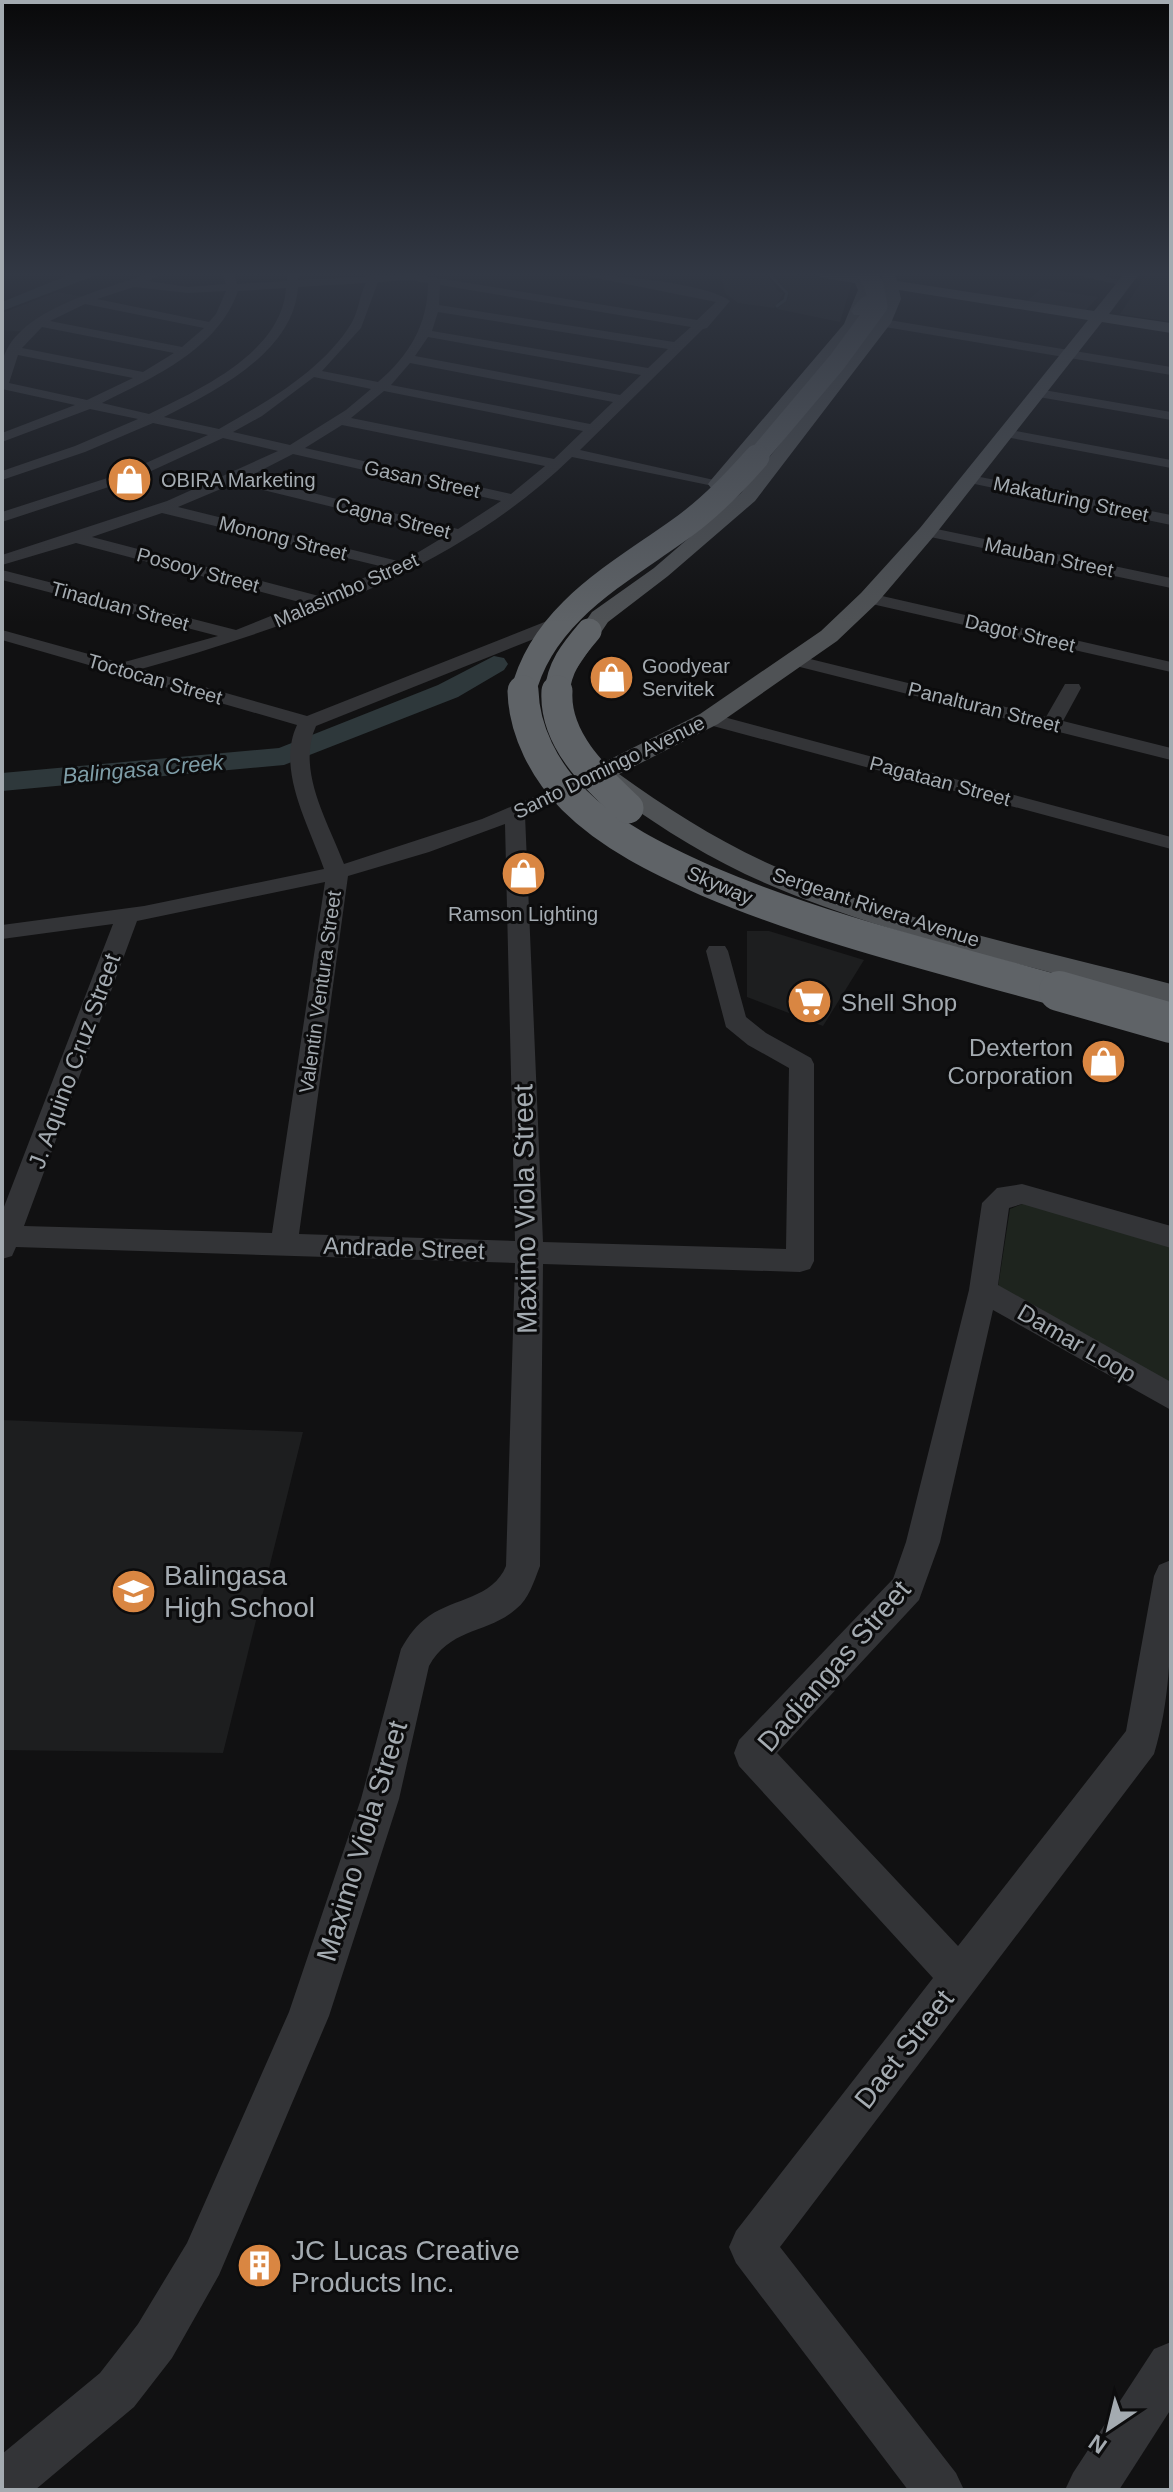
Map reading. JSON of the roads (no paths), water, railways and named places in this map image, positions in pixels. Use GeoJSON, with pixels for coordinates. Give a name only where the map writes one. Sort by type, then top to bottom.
{"type":"FeatureCollection","features":[{"type":"Feature","properties":{"kind":"highway","name":"Skyway"},"geometry":{"type":"LineString","coordinates":[[638,561],[733,459],[771,427],[802,390]]}},
{"type":"Feature","properties":{"kind":"highway","name":"Skyway"},"geometry":{"type":"LineString","coordinates":[[813,390],[730,488],[638,561],[577,603],[557,625],[530,667],[523,693],[527,725],[550,771],[573,799],[608,827],[664,862],[738,894],[827,926],[1171,1023]]}},
{"type":"Feature","properties":{"kind":"highway","name":"Skyway"},"geometry":{"type":"LineString","coordinates":[[828,390],[724,523],[698,547],[601,620],[565,657],[556,694],[559,717],[571,749],[594,778],[628,808],[720,862],[805,896],[903,927],[1171,994]]}},
{"type":"Feature","properties":{"kind":"main road"},"geometry":{"type":"LineString","coordinates":[[736,488],[805,390]]}},
{"type":"Feature","properties":{"kind":"main road"},"geometry":{"type":"LineString","coordinates":[[736,488],[823,390]]}},
{"type":"Feature","properties":{"kind":"main road","name":"Santo Domingo Avenue"},"geometry":{"type":"LineString","coordinates":[[555,795],[709,719],[798,661],[869,598],[927,532],[1040,390]]}},
{"type":"Feature","properties":{"kind":"main road","name":"Sergeant Rivera Avenue"},"geometry":{"type":"LineString","coordinates":[[736,488],[553,625],[527,651],[519,667],[512,723],[525,755],[555,795],[611,843],[689,883],[758,912],[846,943],[1171,1032]]}},
{"type":"Feature","properties":{"kind":"main road","name":"Sergeant Rivera Avenue"},"geometry":{"type":"LineString","coordinates":[[736,488],[689,549],[600,617],[569,661],[566,714],[581,744],[603,773],[640,802],[709,845],[779,878],[899,918],[1171,994]]}},
{"type":"Feature","properties":{"kind":"street","name":"Gasan Street"},"geometry":{"type":"LineString","coordinates":[[25,390],[514,499]]}},
{"type":"Feature","properties":{"kind":"street"},"geometry":{"type":"LineString","coordinates":[[2,438],[89,405],[117,390]]}},
{"type":"Feature","properties":{"kind":"street"},"geometry":{"type":"LineString","coordinates":[[2,476],[89,447],[150,420],[202,390]]}},
{"type":"Feature","properties":{"kind":"street"},"geometry":{"type":"LineString","coordinates":[[2,517],[114,479],[216,435],[261,410],[288,390]]}},
{"type":"Feature","properties":{"kind":"street"},"geometry":{"type":"LineString","coordinates":[[2,560],[162,508],[233,478],[288,451],[339,420],[377,390]]}},
{"type":"Feature","properties":{"kind":"street"},"geometry":{"type":"LineString","coordinates":[[398,390],[593,429]]}},
{"type":"Feature","properties":{"kind":"street"},"geometry":{"type":"LineString","coordinates":[[572,390],[623,400]]}},
{"type":"Feature","properties":{"kind":"street","name":"Malasimbo Street"},"geometry":{"type":"LineString","coordinates":[[121,669],[238,636],[404,567],[514,499],[557,464],[633,390]]}},
{"type":"Feature","properties":{"kind":"street"},"geometry":{"type":"LineString","coordinates":[[1038,393],[1171,416]]}},
{"type":"Feature","properties":{"kind":"street"},"geometry":{"type":"LineString","coordinates":[[339,420],[557,464]]}},
{"type":"Feature","properties":{"kind":"street"},"geometry":{"type":"LineString","coordinates":[[1005,433],[1171,464]]}},
{"type":"Feature","properties":{"kind":"street"},"geometry":{"type":"LineString","coordinates":[[569,452],[736,488]]}},
{"type":"Feature","properties":{"kind":"street","name":"Cagna Street"},"geometry":{"type":"LineString","coordinates":[[233,478],[461,534]]}},
{"type":"Feature","properties":{"kind":"street","name":"Makaturing Street"},"geometry":{"type":"LineString","coordinates":[[970,479],[1171,520]]}},
{"type":"Feature","properties":{"kind":"street","name":"Monong Street"},"geometry":{"type":"LineString","coordinates":[[162,508],[404,567]]}},
{"type":"Feature","properties":{"kind":"street","name":"Mauban Street"},"geometry":{"type":"LineString","coordinates":[[927,532],[1171,583]]}},
{"type":"Feature","properties":{"kind":"street","name":"Posooy Street"},"geometry":{"type":"LineString","coordinates":[[76,538],[320,602]]}},
{"type":"Feature","properties":{"kind":"street","name":"Tinaduan Street"},"geometry":{"type":"LineString","coordinates":[[2,575],[238,636]]}},
{"type":"Feature","properties":{"kind":"street","name":"Dagot Street"},"geometry":{"type":"LineString","coordinates":[[869,598],[1171,667]]}},
{"type":"Feature","properties":{"kind":"street"},"geometry":{"type":"LineString","coordinates":[[301,740],[553,625]]}},
{"type":"Feature","properties":{"kind":"street","name":"Toctocan Street"},"geometry":{"type":"LineString","coordinates":[[2,635],[121,669],[301,740]]}},
{"type":"Feature","properties":{"kind":"street","name":"Panalturan Street"},"geometry":{"type":"LineString","coordinates":[[798,661],[1171,754]]}},
{"type":"Feature","properties":{"kind":"street"},"geometry":{"type":"LineString","coordinates":[[1052,724],[1072,688]]}},
{"type":"Feature","properties":{"kind":"street","name":"Pagataan Street"},"geometry":{"type":"LineString","coordinates":[[709,719],[1171,843]]}},
{"type":"Feature","properties":{"kind":"street","name":"Valentin Ventura Street"},"geometry":{"type":"LineString","coordinates":[[284,1244],[337,875],[301,740]]}},
{"type":"Feature","properties":{"kind":"street","name":"Santo Domingo Avenue"},"geometry":{"type":"LineString","coordinates":[[2,932],[127,918],[337,875],[430,847],[555,795]]}},
{"type":"Feature","properties":{"kind":"street","name":"Maximo Viola Street"},"geometry":{"type":"LineString","coordinates":[[2,2486],[117,2390],[155,2341],[182,2298],[203,2259],[308,2016],[380,1799],[413,1661],[424,1642],[444,1626],[503,1599],[515,1585],[523,1566],[529,1252],[515,814]]}},
{"type":"Feature","properties":{"kind":"street","name":"J. Aquino Cruz Street"},"geometry":{"type":"LineString","coordinates":[[5,1242],[127,918]]}},
{"type":"Feature","properties":{"kind":"street","name":"Andrade Street"},"geometry":{"type":"LineString","coordinates":[[5,1242],[284,1244],[800,1261],[802,1064],[757,1039],[735,1021],[717,951]]}},
{"type":"Feature","properties":{"kind":"street","name":"Dadiangas Street"},"geometry":{"type":"LineString","coordinates":[[960,1977],[752,1753],[907,1589],[923,1542],[983,1290],[996,1203],[1007,1195],[1022,1194],[1171,1237]]}},
{"type":"Feature","properties":{"kind":"street","name":"Damar Loop"},"geometry":{"type":"LineString","coordinates":[[983,1290],[1171,1397]]}},
{"type":"Feature","properties":{"kind":"street","name":"Daet Street"},"geometry":{"type":"LineString","coordinates":[[939,2490],[752,2247],[1141,1741],[1171,1576]]}},
{"type":"Feature","properties":{"kind":"street"},"geometry":{"type":"LineString","coordinates":[[1090,2490],[1171,2366]]}},
{"type":"Feature","properties":{"kind":"waterway","name":"Balingasa Creek"},"geometry":{"type":"LineString","coordinates":[[2,782],[284,756],[448,691],[494,664]]}},
{"type":"Feature","properties":{"kind":"place","name":"OBIRA Marketing"},"geometry":{"type":"Point","coordinates":[130,480]}},
{"type":"Feature","properties":{"kind":"place","name":"Goodyear Servitek"},"geometry":{"type":"Point","coordinates":[611,677]}},
{"type":"Feature","properties":{"kind":"place","name":"Ramson Lighting"},"geometry":{"type":"Point","coordinates":[523,874]}},
{"type":"Feature","properties":{"kind":"place","name":"Shell Shop"},"geometry":{"type":"Point","coordinates":[810,1002]}},
{"type":"Feature","properties":{"kind":"place","name":"Dexterton Corporation"},"geometry":{"type":"Point","coordinates":[1104,1061]}},
{"type":"Feature","properties":{"kind":"place","name":"Balingasa High School"},"geometry":{"type":"Point","coordinates":[133,1591]}},
{"type":"Feature","properties":{"kind":"place","name":"JC Lucas Creative Products Inc."},"geometry":{"type":"Point","coordinates":[260,2266]}}]}
